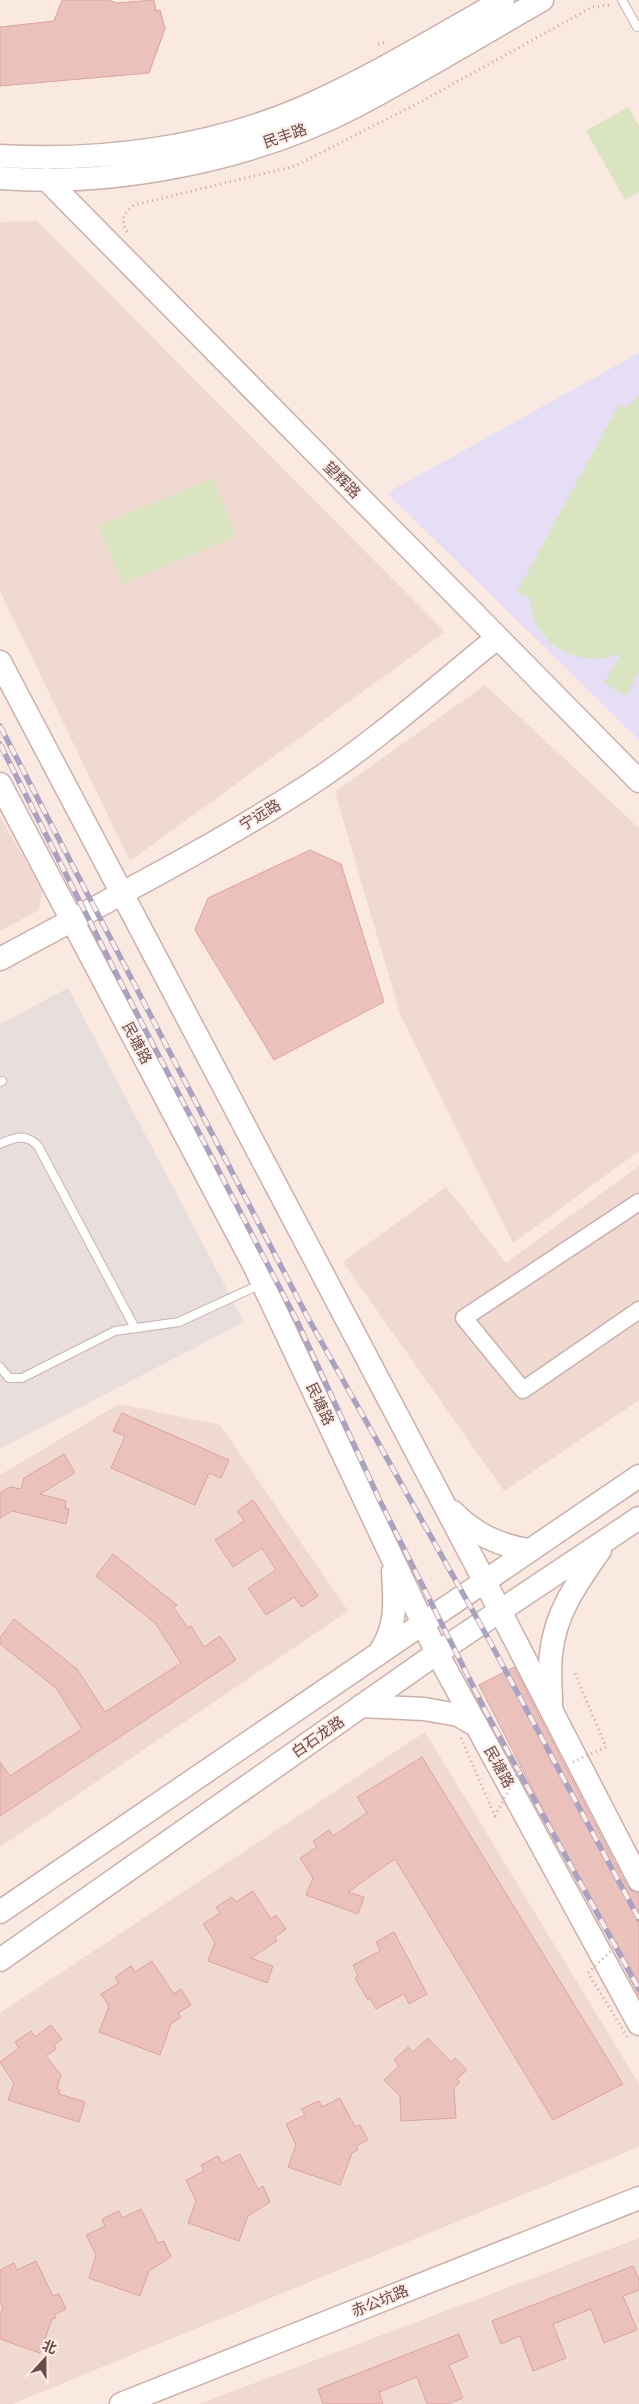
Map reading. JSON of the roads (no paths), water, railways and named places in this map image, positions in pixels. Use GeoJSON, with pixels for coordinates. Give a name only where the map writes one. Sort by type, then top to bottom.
{"type":"FeatureCollection","features":[{"type":"Feature","properties":{"kind":"main road","name":"民丰路"},"geometry":{"type":"LineString","coordinates":[[0,156],[71,157],[183,144],[231,132],[300,108],[369,76],[502,0]]}},
{"type":"Feature","properties":{"kind":"main road","name":"民丰路"},"geometry":{"type":"LineString","coordinates":[[0,178],[46,179],[129,175],[182,165],[269,142],[309,128],[354,107],[542,0]]}},
{"type":"Feature","properties":{"kind":"main road","name":"望辉路"},"geometry":{"type":"LineString","coordinates":[[46,179],[639,780]]}},
{"type":"Feature","properties":{"kind":"main road","name":"宁远路"},"geometry":{"type":"LineString","coordinates":[[0,959],[122,894],[253,820],[307,786],[347,759],[497,638]]}},
{"type":"Feature","properties":{"kind":"main road"},"geometry":{"type":"LineString","coordinates":[[0,662],[444,1502],[499,1612],[639,1880]]}},
{"type":"Feature","properties":{"kind":"main road","name":"民塘路"},"geometry":{"type":"LineString","coordinates":[[0,784],[263,1284],[437,1653],[469,1732],[634,2031]]}},
{"type":"Feature","properties":{"kind":"main road"},"geometry":{"type":"LineString","coordinates":[[0,1912],[422,1622],[639,1476]]}},
{"type":"Feature","properties":{"kind":"main road"},"geometry":{"type":"LineString","coordinates":[[444,1502],[465,1524],[488,1539],[505,1546],[528,1550]]}},
{"type":"Feature","properties":{"kind":"main road","name":"白石龙路"},"geometry":{"type":"LineString","coordinates":[[0,1960],[437,1653],[639,1518]]}},
{"type":"Feature","properties":{"kind":"main road"},"geometry":{"type":"LineString","coordinates":[[551,1711],[550,1656],[556,1627],[568,1596],[606,1540]]}},
{"type":"Feature","properties":{"kind":"main road"},"geometry":{"type":"LineString","coordinates":[[381,1650],[388,1640],[396,1600],[392,1558]]}},
{"type":"Feature","properties":{"kind":"main road"},"geometry":{"type":"LineString","coordinates":[[361,1706],[424,1709],[450,1713],[458,1715],[469,1732]]}},
{"type":"Feature","properties":{"kind":"main road","name":"赤公坑路"},"geometry":{"type":"LineString","coordinates":[[121,2404],[639,2198]]}},
{"type":"Feature","properties":{"kind":"street"},"geometry":{"type":"LineString","coordinates":[[639,1202],[464,1318],[523,1390],[639,1310]]}},
{"type":"Feature","properties":{"kind":"lane"},"geometry":{"type":"LineString","coordinates":[[622,0],[637,27]]}},
{"type":"Feature","properties":{"kind":"lane"},"geometry":{"type":"LineString","coordinates":[[0,1144],[20,1137],[30,1139],[38,1146],[135,1328]]}},
{"type":"Feature","properties":{"kind":"lane"},"geometry":{"type":"LineString","coordinates":[[0,1367],[9,1378],[22,1378],[95,1340],[115,1332],[179,1322],[263,1284]]}},
{"type":"Feature","properties":{"kind":"railway"},"geometry":{"type":"LineString","coordinates":[[0,726],[308,1318],[488,1638],[639,1919]]}},
{"type":"Feature","properties":{"kind":"railway"},"geometry":{"type":"LineString","coordinates":[[0,744],[123,987],[297,1321],[380,1501],[486,1712],[639,1989]]}}]}
